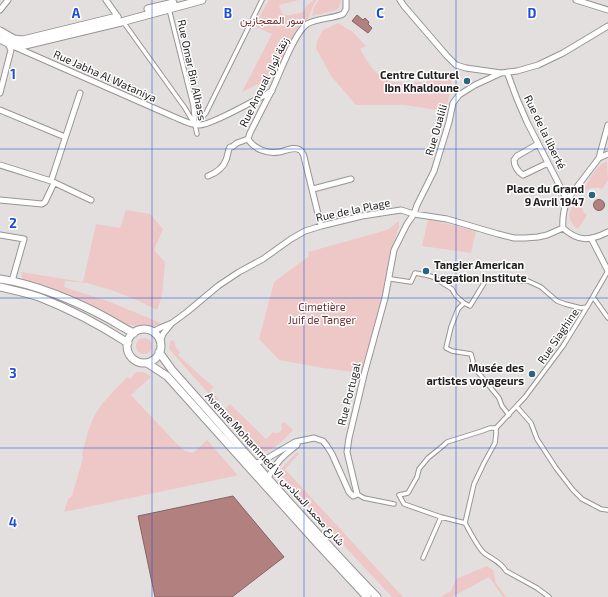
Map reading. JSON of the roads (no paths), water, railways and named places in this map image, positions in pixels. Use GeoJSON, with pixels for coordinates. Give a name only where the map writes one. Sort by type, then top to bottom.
{"type":"FeatureCollection","features":[{"type":"Feature","properties":{"kind":"main road"},"geometry":{"type":"LineString","coordinates":[[0,32],[14,39],[26,39],[183,0]]}},
{"type":"Feature","properties":{"kind":"main road"},"geometry":{"type":"LineString","coordinates":[[0,39],[8,44],[17,46],[28,44],[202,0]]}},
{"type":"Feature","properties":{"kind":"main road"},"geometry":{"type":"LineString","coordinates":[[0,280],[12,281],[55,295],[107,318],[134,333]]}},
{"type":"Feature","properties":{"kind":"main road"},"geometry":{"type":"LineString","coordinates":[[0,288],[20,292],[70,310],[128,343]]}},
{"type":"Feature","properties":{"kind":"main road"},"geometry":{"type":"LineString","coordinates":[[144,330],[153,332],[160,342],[159,352],[153,360],[147,363],[138,362],[131,357],[127,349],[130,337],[134,333],[144,330]]}},
{"type":"Feature","properties":{"kind":"main road","name":"Avenue Mohammed VI شارع محمد السادس"},"geometry":{"type":"LineString","coordinates":[[159,352],[172,370],[268,478],[377,597]]}},
{"type":"Feature","properties":{"kind":"main road","name":"Avenue Mohammed VI شارع محمد السادس"},"geometry":{"type":"LineString","coordinates":[[147,363],[167,376],[367,597]]}},
{"type":"Feature","properties":{"kind":"street"},"geometry":{"type":"LineString","coordinates":[[0,10],[8,0]]}},
{"type":"Feature","properties":{"kind":"street"},"geometry":{"type":"LineString","coordinates":[[106,0],[118,17]]}},
{"type":"Feature","properties":{"kind":"street"},"geometry":{"type":"LineString","coordinates":[[195,125],[206,114],[262,0]]}},
{"type":"Feature","properties":{"kind":"street","name":"Rue Anoual زنقة انوال"},"geometry":{"type":"LineString","coordinates":[[321,226],[303,154],[296,148],[271,152],[264,151],[256,147],[248,139],[293,45],[304,26],[311,22],[343,14],[346,9],[346,0]]}},
{"type":"Feature","properties":{"kind":"street"},"geometry":{"type":"LineString","coordinates":[[400,0],[447,56],[456,64],[466,68],[501,73],[538,65],[563,53],[608,26]]}},
{"type":"Feature","properties":{"kind":"street"},"geometry":{"type":"LineString","coordinates":[[576,0],[608,10]]}},
{"type":"Feature","properties":{"kind":"street","name":"Rue Omar Bin Alhass"},"geometry":{"type":"LineString","coordinates":[[169,9],[193,105],[197,134]]}},
{"type":"Feature","properties":{"kind":"street"},"geometry":{"type":"LineString","coordinates":[[124,23],[185,108],[195,125]]}},
{"type":"Feature","properties":{"kind":"street"},"geometry":{"type":"LineString","coordinates":[[0,93],[11,50],[8,44]]}},
{"type":"Feature","properties":{"kind":"street","name":"Rue Jabha Al Wataniya"},"geometry":{"type":"LineString","coordinates":[[8,44],[195,125]]}},
{"type":"Feature","properties":{"kind":"street","name":"Rue de la liberté"},"geometry":{"type":"LineString","coordinates":[[507,72],[538,144],[567,200]]}},
{"type":"Feature","properties":{"kind":"street","name":"Rue Oualili"},"geometry":{"type":"LineString","coordinates":[[414,214],[437,163],[453,103],[459,95],[475,85],[501,73]]}},
{"type":"Feature","properties":{"kind":"street"},"geometry":{"type":"LineString","coordinates":[[195,125],[209,123],[272,91]]}},
{"type":"Feature","properties":{"kind":"street"},"geometry":{"type":"LineString","coordinates":[[0,200],[42,204],[45,202],[80,93]]}},
{"type":"Feature","properties":{"kind":"street"},"geometry":{"type":"LineString","coordinates":[[0,110],[65,137]]}},
{"type":"Feature","properties":{"kind":"street"},"geometry":{"type":"LineString","coordinates":[[608,125],[598,158],[567,200],[563,215],[563,228],[572,236],[578,238],[591,238],[608,232]]}},
{"type":"Feature","properties":{"kind":"street"},"geometry":{"type":"LineString","coordinates":[[208,176],[217,172],[221,168],[227,159],[230,147],[248,139]]}},
{"type":"Feature","properties":{"kind":"street"},"geometry":{"type":"LineString","coordinates":[[538,144],[517,156],[514,160],[518,172],[523,175],[548,163]]}},
{"type":"Feature","properties":{"kind":"street"},"geometry":{"type":"LineString","coordinates":[[598,158],[608,154]]}},
{"type":"Feature","properties":{"kind":"street"},"geometry":{"type":"LineString","coordinates":[[0,165],[52,182],[91,200]]}},
{"type":"Feature","properties":{"kind":"street"},"geometry":{"type":"LineString","coordinates":[[312,190],[351,179]]}},
{"type":"Feature","properties":{"kind":"street","name":"Rue de la Plage"},"geometry":{"type":"LineString","coordinates":[[172,323],[218,286],[239,272],[263,259],[305,231],[321,226],[401,210],[414,214],[438,217],[514,238],[538,237],[563,228]]}},
{"type":"Feature","properties":{"kind":"street","name":"Rue Portugal"},"geometry":{"type":"LineString","coordinates":[[357,494],[347,452],[349,438],[385,298],[394,250],[407,224],[414,214]]}},
{"type":"Feature","properties":{"kind":"street"},"geometry":{"type":"LineString","coordinates":[[0,235],[24,239],[12,281]]}},
{"type":"Feature","properties":{"kind":"street"},"geometry":{"type":"LineString","coordinates":[[591,238],[608,271]]}},
{"type":"Feature","properties":{"kind":"street","name":"Rue Siaghine"},"geometry":{"type":"LineString","coordinates":[[496,428],[517,407],[563,346],[608,271]]}},
{"type":"Feature","properties":{"kind":"street"},"geometry":{"type":"LineString","coordinates":[[391,279],[411,282],[416,273],[433,277],[452,289],[456,296],[470,306],[486,280],[528,281],[541,287],[557,301],[581,308],[587,308]]}},
{"type":"Feature","properties":{"kind":"street"},"geometry":{"type":"LineString","coordinates":[[593,298],[608,318]]}},
{"type":"Feature","properties":{"kind":"street"},"geometry":{"type":"LineString","coordinates":[[464,303],[458,309],[451,327],[446,348],[452,351],[471,354],[473,366],[499,398],[502,406],[509,415]]}},
{"type":"Feature","properties":{"kind":"street"},"geometry":{"type":"LineString","coordinates":[[153,332],[172,323]]}},
{"type":"Feature","properties":{"kind":"street"},"geometry":{"type":"LineString","coordinates":[[160,342],[163,334],[172,323]]}},
{"type":"Feature","properties":{"kind":"street"},"geometry":{"type":"LineString","coordinates":[[517,407],[531,423],[537,439],[556,468],[573,490],[582,499],[601,509],[608,510]]}},
{"type":"Feature","properties":{"kind":"street"},"geometry":{"type":"LineString","coordinates":[[465,523],[474,484],[495,443],[496,428],[490,428],[447,442],[428,458],[419,469],[417,477],[408,493],[399,494],[404,504],[441,517],[465,523],[483,552],[504,566],[506,571],[537,588],[549,597]]}},
{"type":"Feature","properties":{"kind":"street"},"geometry":{"type":"LineString","coordinates":[[256,464],[295,442],[314,438],[323,441],[330,450],[349,492],[353,496],[357,494],[364,498],[394,504]]}},
{"type":"Feature","properties":{"kind":"street"},"geometry":{"type":"LineString","coordinates":[[268,478],[282,456],[300,442]]}},
{"type":"Feature","properties":{"kind":"street"},"geometry":{"type":"LineString","coordinates":[[423,558],[441,517]]}},
{"type":"Feature","properties":{"kind":"place","name":"Centre Culturel Ibn Khaldoune"},"geometry":{"type":"Point","coordinates":[467,81]}},
{"type":"Feature","properties":{"kind":"place","name":"Place du Grand 9 Avril 1947"},"geometry":{"type":"Point","coordinates":[592,195]}},
{"type":"Feature","properties":{"kind":"place","name":"Tangier American Legation Institute"},"geometry":{"type":"Point","coordinates":[426,271]}},
{"type":"Feature","properties":{"kind":"place","name":"Musée des artistes voyageurs"},"geometry":{"type":"Point","coordinates":[532,374]}},
{"type":"Feature","properties":{"kind":"park label","name":"سور المعجازين"},"geometry":{"type":"Point","coordinates":[272,20]}},
{"type":"Feature","properties":{"kind":"park label","name":"Cimetière Juif de Tanger"},"geometry":{"type":"Point","coordinates":[322,313]}}]}
